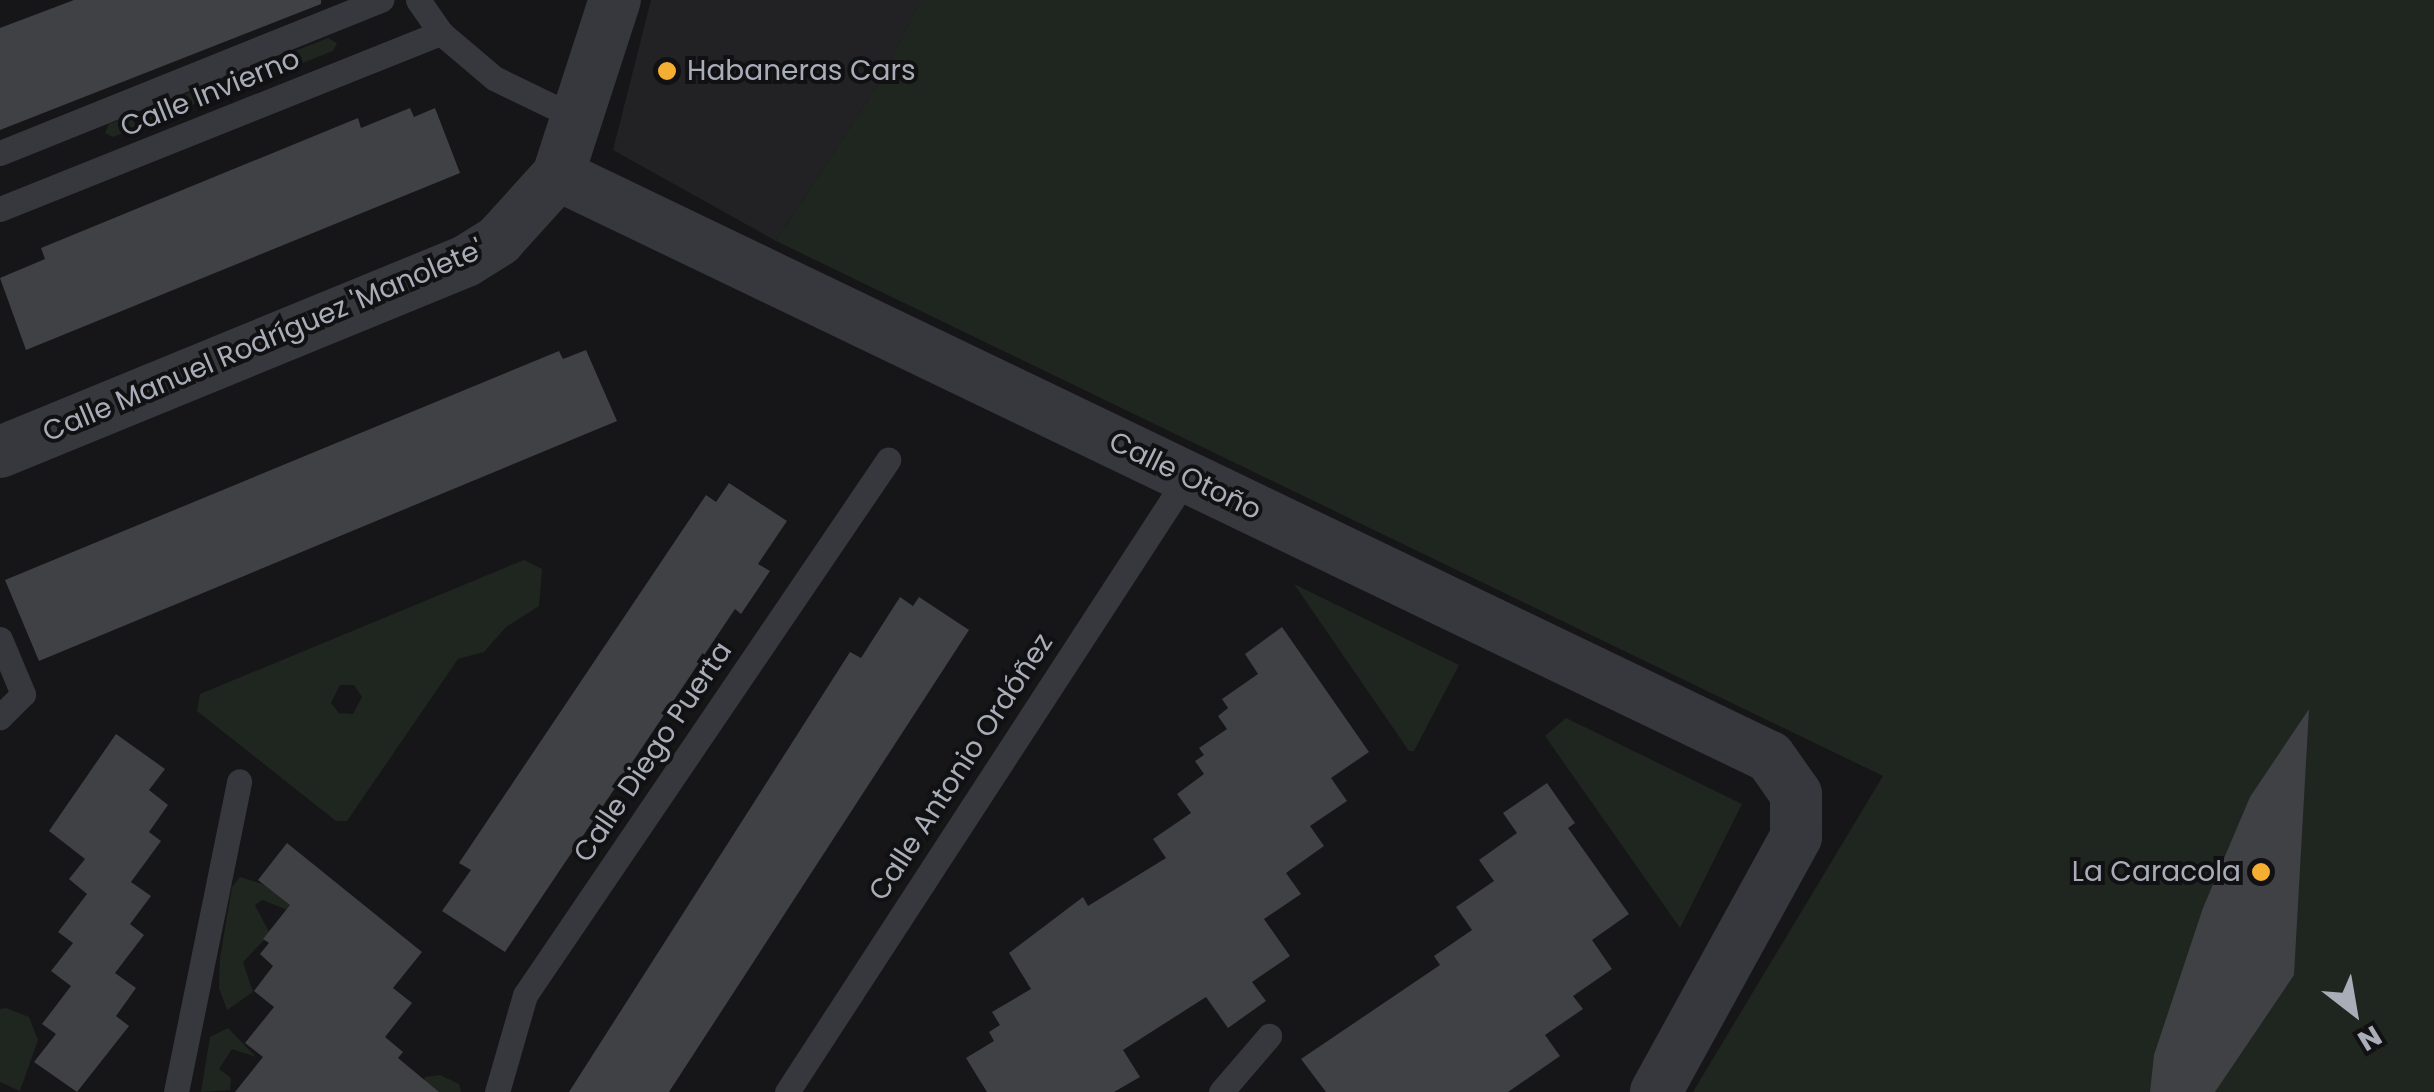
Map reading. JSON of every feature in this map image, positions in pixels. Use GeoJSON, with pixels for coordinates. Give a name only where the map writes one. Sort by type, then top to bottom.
{"type":"FeatureCollection","features":[{"type":"Feature","properties":{"kind":"street","name":"Calle Manuel Rodríguez 'Manolete'"},"geometry":{"type":"LineString","coordinates":[[5,438],[466,261],[527,214],[558,175],[615,0]]}},
{"type":"Feature","properties":{"kind":"street","name":"Calle Otoño"},"geometry":{"type":"LineString","coordinates":[[558,175],[1749,746],[1785,772],[1796,794],[1798,826],[1786,859],[1656,1092]]}},
{"type":"Feature","properties":{"kind":"lane","name":"Calle Invierno"},"geometry":{"type":"LineString","coordinates":[[0,153],[381,0]]}},
{"type":"Feature","properties":{"kind":"lane"},"geometry":{"type":"LineString","coordinates":[[418,0],[441,33],[494,78],[579,119]]}},
{"type":"Feature","properties":{"kind":"lane","name":"Calle Invierno"},"geometry":{"type":"LineString","coordinates":[[0,209],[441,33]]}},
{"type":"Feature","properties":{"kind":"lane","name":"Calle Diego Puerta"},"geometry":{"type":"LineString","coordinates":[[498,1092],[525,995],[888,460]]}},
{"type":"Feature","properties":{"kind":"lane","name":"Calle Antonio Ordóñez"},"geometry":{"type":"LineString","coordinates":[[787,1092],[1187,477]]}},
{"type":"Feature","properties":{"kind":"lane"},"geometry":{"type":"LineString","coordinates":[[0,639],[22,694],[0,717]]}},
{"type":"Feature","properties":{"kind":"lane"},"geometry":{"type":"LineString","coordinates":[[176,1092],[239,780]]}},
{"type":"Feature","properties":{"kind":"lane"},"geometry":{"type":"LineString","coordinates":[[1222,1092],[1269,1036]]}},
{"type":"Feature","properties":{"kind":"shaded area"},"geometry":{"type":"Polygon","coordinates":[[[651,0],[921,0],[882,78],[776,241],[613,150],[651,0]]]}},
{"type":"Feature","properties":{"kind":"shaded area"},"geometry":{"type":"Polygon","coordinates":[[[921,0],[2434,0],[2434,1092],[1693,1092],[1883,776],[776,241],[882,78],[921,0]]]}},
{"type":"Feature","properties":{"kind":"shaded area"},"geometry":{"type":"Polygon","coordinates":[[[328,38],[337,43],[333,51],[269,76],[261,72],[267,62],[328,38]]]}},
{"type":"Feature","properties":{"kind":"shaded area"},"geometry":{"type":"Polygon","coordinates":[[[214,83],[221,84],[219,94],[113,137],[105,133],[109,124],[214,83]]]}},
{"type":"Feature","properties":{"kind":"shaded area"},"geometry":{"type":"Polygon","coordinates":[[[524,560],[542,569],[539,606],[506,627],[484,652],[458,659],[347,821],[336,821],[197,711],[200,694],[524,560]],[[340,685],[331,703],[339,713],[353,714],[362,697],[354,685],[340,685]]]}},
{"type":"Feature","properties":{"kind":"shaded area"},"geometry":{"type":"Polygon","coordinates":[[[1294,584],[1459,665],[1414,751],[1409,751],[1294,584]]]}},
{"type":"Feature","properties":{"kind":"shaded area"},"geometry":{"type":"Polygon","coordinates":[[[1566,718],[1742,804],[1680,928],[1545,736],[1566,718]]]}},
{"type":"Feature","properties":{"kind":"shaded area"},"geometry":{"type":"Polygon","coordinates":[[[240,877],[274,888],[293,905],[288,910],[262,900],[255,905],[270,934],[243,962],[253,992],[227,1010],[219,988],[220,958],[232,887],[240,877]]]}},
{"type":"Feature","properties":{"kind":"shaded area"},"geometry":{"type":"Polygon","coordinates":[[[0,1009],[29,1017],[38,1040],[20,1091],[0,1082],[0,1009]]]}},
{"type":"Feature","properties":{"kind":"shaded area"},"geometry":{"type":"Polygon","coordinates":[[[228,1028],[256,1057],[232,1049],[219,1069],[231,1078],[230,1090],[201,1092],[210,1037],[228,1028]]]}},
{"type":"Feature","properties":{"kind":"shaded area"},"geometry":{"type":"Polygon","coordinates":[[[440,1075],[459,1084],[461,1092],[420,1092],[425,1077],[440,1075]]]}},
{"type":"Feature","properties":{"kind":"building"},"geometry":{"type":"Polygon","coordinates":[[[74,0],[321,0],[321,4],[0,130],[0,28],[74,0]]]}},
{"type":"Feature","properties":{"kind":"building"},"geometry":{"type":"Polygon","coordinates":[[[410,108],[414,117],[435,108],[460,173],[26,350],[0,278],[45,259],[41,248],[358,118],[361,128],[410,108]]]}},
{"type":"Feature","properties":{"kind":"building"},"geometry":{"type":"Polygon","coordinates":[[[586,350],[617,421],[39,661],[5,580],[559,351],[563,359],[586,350]]]}},
{"type":"Feature","properties":{"kind":"building"},"geometry":{"type":"Polygon","coordinates":[[[729,483],[787,521],[758,564],[770,571],[741,614],[735,609],[505,952],[442,911],[471,870],[459,863],[706,495],[716,502],[729,483]]]}},
{"type":"Feature","properties":{"kind":"building"},"geometry":{"type":"Polygon","coordinates":[[[900,597],[913,606],[919,597],[969,630],[669,1092],[569,1092],[850,652],[861,658],[900,597]]]}},
{"type":"Feature","properties":{"kind":"building"},"geometry":{"type":"Polygon","coordinates":[[[1282,627],[1369,752],[1331,778],[1347,801],[1310,826],[1324,846],[1286,873],[1301,894],[1264,919],[1290,956],[1252,982],[1266,1001],[1228,1028],[1206,997],[1123,1050],[1140,1077],[1114,1092],[987,1092],[966,1058],[994,1041],[989,1032],[1000,1025],[992,1012],[1031,989],[1009,953],[1083,897],[1088,906],[1166,858],[1153,839],[1191,813],[1177,794],[1204,774],[1195,761],[1204,755],[1199,748],[1227,729],[1218,716],[1228,708],[1222,699],[1258,674],[1245,654],[1282,627]]]}},
{"type":"Feature","properties":{"kind":"building","name":"La Caracola"},"geometry":{"type":"Polygon","coordinates":[[[2309,709],[2294,975],[2215,1092],[2150,1092],[2154,1055],[2203,908],[2250,797],[2309,709]]]}},
{"type":"Feature","properties":{"kind":"building"},"geometry":{"type":"Polygon","coordinates":[[[116,734],[165,769],[149,790],[168,805],[149,832],[161,841],[131,882],[151,896],[130,924],[144,935],[115,973],[136,988],[116,1016],[129,1026],[77,1092],[34,1062],[56,1034],[42,1024],[71,986],[51,971],[73,943],[58,932],[87,894],[69,879],[85,859],[49,831],[116,734]]]}},
{"type":"Feature","properties":{"kind":"building"},"geometry":{"type":"Polygon","coordinates":[[[1547,783],[1575,823],[1568,828],[1629,914],[1592,940],[1612,969],[1573,996],[1583,1009],[1545,1035],[1560,1056],[1508,1092],[1326,1092],[1301,1059],[1440,965],[1434,956],[1472,930],[1456,907],[1494,881],[1479,860],[1517,833],[1503,813],[1547,783]]]}},
{"type":"Feature","properties":{"kind":"building"},"geometry":{"type":"Polygon","coordinates":[[[287,843],[422,952],[393,988],[412,1003],[385,1037],[403,1052],[398,1058],[439,1092],[235,1092],[263,1057],[245,1043],[274,1007],[254,991],[273,966],[260,954],[269,943],[263,939],[290,905],[258,880],[287,843]]]}},
{"type":"Feature","properties":{"kind":"place","name":"Habaneras Cars"},"geometry":{"type":"Point","coordinates":[667,71]}},
{"type":"Feature","properties":{"kind":"place","name":"La Caracola"},"geometry":{"type":"Point","coordinates":[2261,872]}}]}
